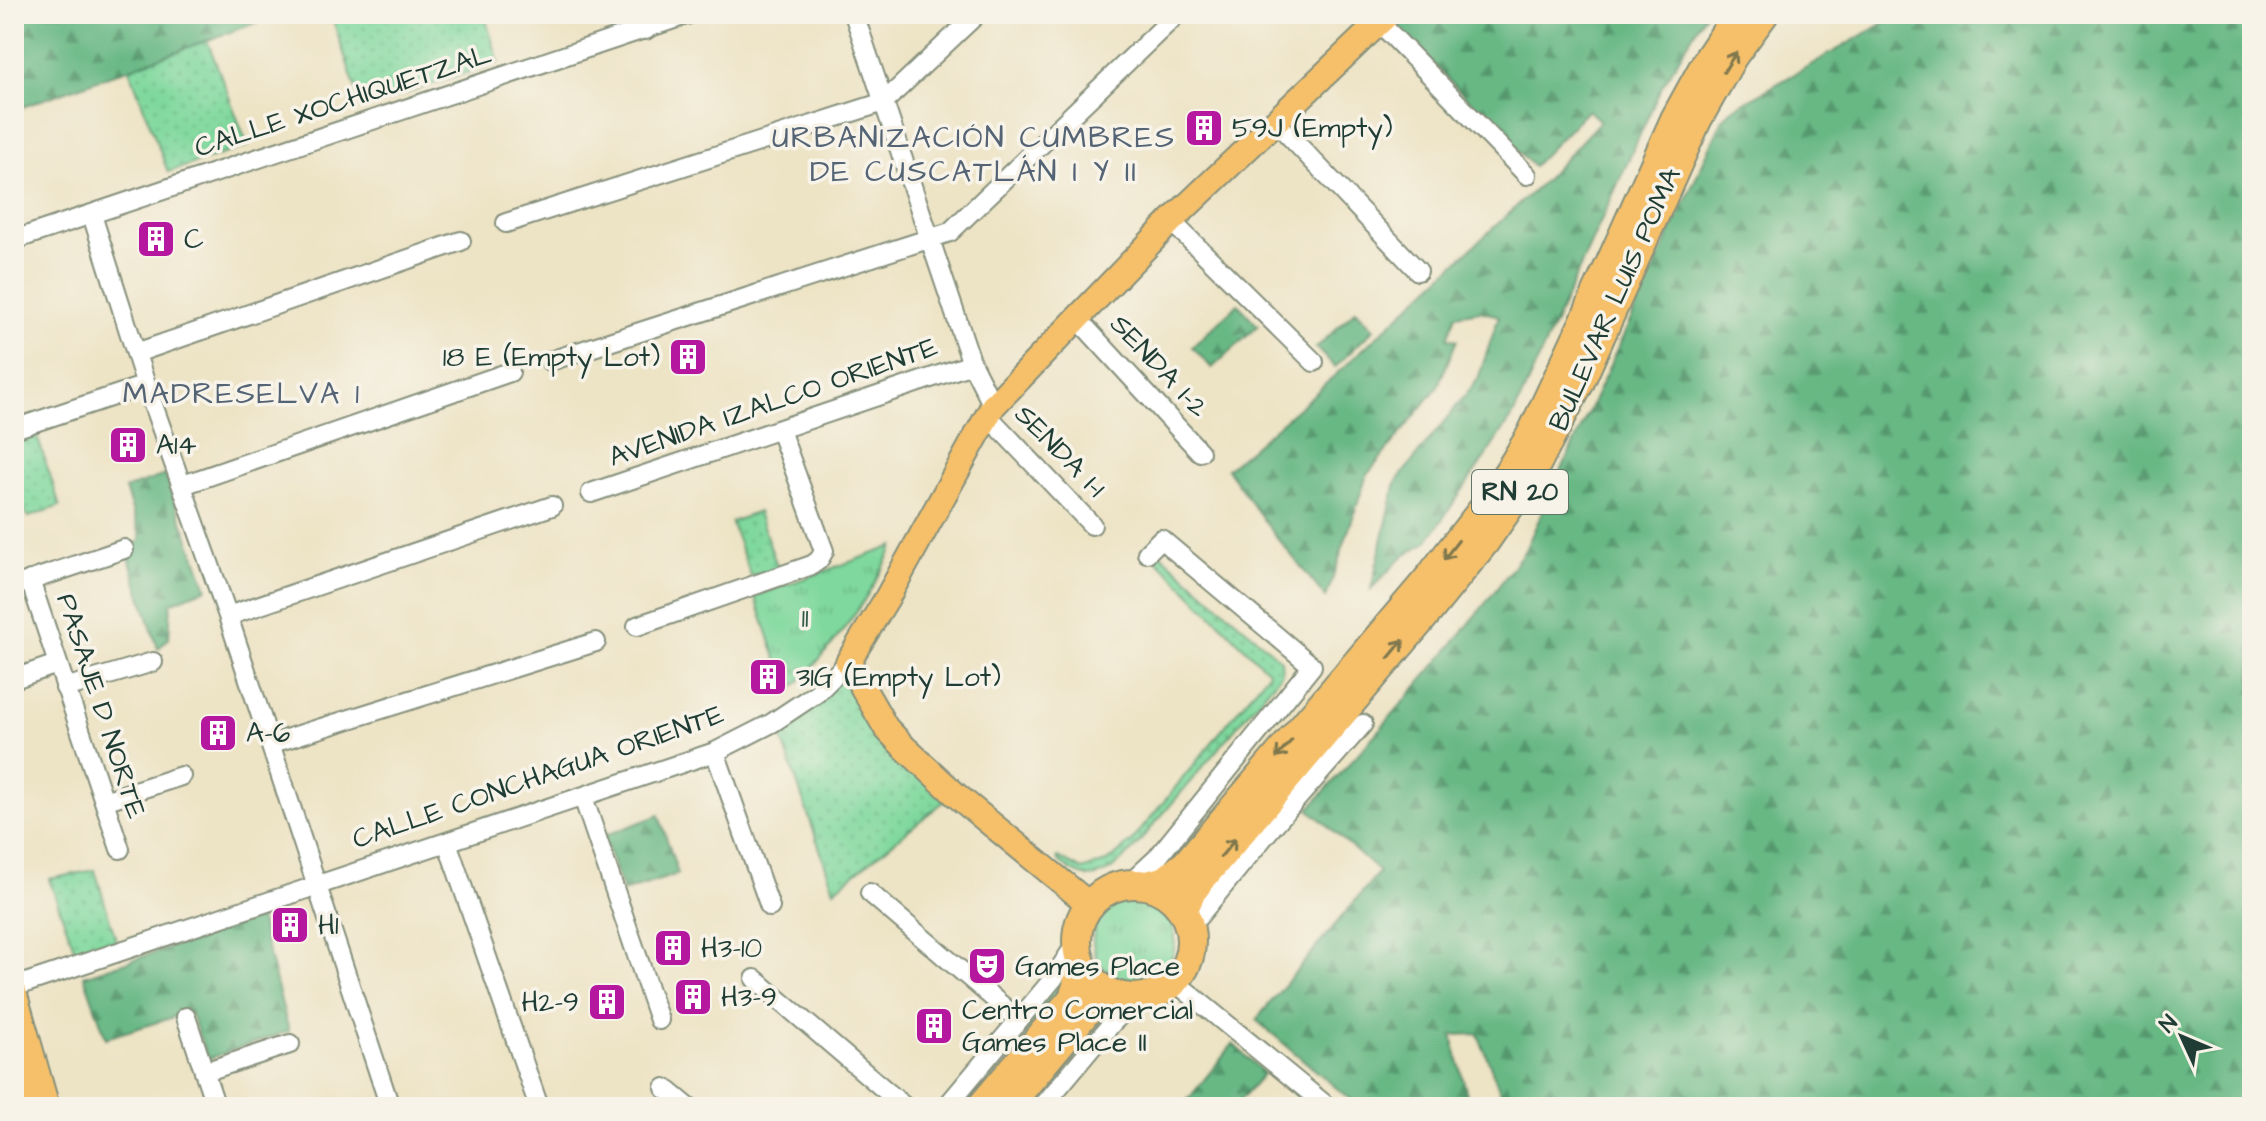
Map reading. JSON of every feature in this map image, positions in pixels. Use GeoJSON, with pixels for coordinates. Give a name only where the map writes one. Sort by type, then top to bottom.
{"type":"FeatureCollection","features":[{"type":"Feature","properties":{"kind":"highway","name":"BULEVAR LUIS POMA"},"geometry":{"type":"LineString","coordinates":[[1138,885],[1166,880],[1186,864],[1429,578],[1500,486],[1538,420],[1675,119],[1708,59],[1738,14]]}},
{"type":"Feature","properties":{"kind":"highway","name":"BULEVAR LUIS POMA"},"geometry":{"type":"LineString","coordinates":[[1186,919],[1192,891],[1350,721],[1528,480],[1579,384],[1697,120],[1733,56],[1764,14]]}},
{"type":"Feature","properties":{"kind":"highway"},"geometry":{"type":"LineString","coordinates":[[1304,792],[1350,721]]}},
{"type":"Feature","properties":{"kind":"highway","name":"RN 20"},"geometry":{"type":"LineString","coordinates":[[1090,905],[1112,888],[1138,885]]}},
{"type":"Feature","properties":{"kind":"highway"},"geometry":{"type":"LineString","coordinates":[[1138,885],[1164,892],[1186,919]]}},
{"type":"Feature","properties":{"kind":"highway"},"geometry":{"type":"LineString","coordinates":[[981,1107],[1073,998],[1077,986],[1082,918],[1090,905]]}},
{"type":"Feature","properties":{"kind":"highway","name":"RN 20"},"geometry":{"type":"LineString","coordinates":[[1174,981],[1189,956],[1186,919]]}},
{"type":"Feature","properties":{"kind":"highway"},"geometry":{"type":"LineString","coordinates":[[1079,951],[1087,974],[1098,985],[1130,996]]}},
{"type":"Feature","properties":{"kind":"highway"},"geometry":{"type":"LineString","coordinates":[[1007,1107],[1087,1011],[1099,1003],[1155,994],[1174,981]]}},
{"type":"Feature","properties":{"kind":"main road","name":"CALLE CONCHAGUA ORIENTE"},"geometry":{"type":"LineString","coordinates":[[848,662],[991,411],[1076,317],[1171,221],[1387,24]]}},
{"type":"Feature","properties":{"kind":"main road"},"geometry":{"type":"LineString","coordinates":[[848,662],[886,728],[904,747],[956,795],[1090,905]]}},
{"type":"Feature","properties":{"kind":"main road"},"geometry":{"type":"LineString","coordinates":[[14,989],[47,1107]]}},
{"type":"Feature","properties":{"kind":"main road"},"geometry":{"type":"LineString","coordinates":[[14,1059],[28,1107]]}},
{"type":"Feature","properties":{"kind":"street"},"geometry":{"type":"LineString","coordinates":[[631,14],[646,30]]}},
{"type":"Feature","properties":{"kind":"street","name":"CALLE XOCHIQUETZAL"},"geometry":{"type":"LineString","coordinates":[[14,240],[689,14]]}},
{"type":"Feature","properties":{"kind":"street","name":"SENDA I-1"},"geometry":{"type":"LineString","coordinates":[[854,14],[972,364],[991,411],[1092,525]]}},
{"type":"Feature","properties":{"kind":"street"},"geometry":{"type":"LineString","coordinates":[[506,223],[884,102],[977,14]]}},
{"type":"Feature","properties":{"kind":"street"},"geometry":{"type":"LineString","coordinates":[[550,361],[950,232],[1177,14]]}},
{"type":"Feature","properties":{"kind":"street"},"geometry":{"type":"LineString","coordinates":[[1387,24],[1527,175]]}},
{"type":"Feature","properties":{"kind":"street"},"geometry":{"type":"LineString","coordinates":[[1276,122],[1418,271]]}},
{"type":"Feature","properties":{"kind":"street"},"geometry":{"type":"LineString","coordinates":[[92,215],[146,385],[228,616],[390,1107]]}},
{"type":"Feature","properties":{"kind":"street"},"geometry":{"type":"LineString","coordinates":[[1171,221],[1314,362]]}},
{"type":"Feature","properties":{"kind":"street"},"geometry":{"type":"LineString","coordinates":[[136,353],[461,241]]}},
{"type":"Feature","properties":{"kind":"street","name":"SENDA I-2"},"geometry":{"type":"LineString","coordinates":[[1076,317],[1200,452]]}},
{"type":"Feature","properties":{"kind":"street","name":"AVENIDA IZALCO ORIENTE"},"geometry":{"type":"LineString","coordinates":[[591,493],[972,364]]}},
{"type":"Feature","properties":{"kind":"street"},"geometry":{"type":"LineString","coordinates":[[183,485],[510,372]]}},
{"type":"Feature","properties":{"kind":"street"},"geometry":{"type":"LineString","coordinates":[[14,429],[146,385]]}},
{"type":"Feature","properties":{"kind":"street"},"geometry":{"type":"LineString","coordinates":[[637,626],[819,560],[824,551],[780,430]]}},
{"type":"Feature","properties":{"kind":"street"},"geometry":{"type":"LineString","coordinates":[[228,616],[552,506]]}},
{"type":"Feature","properties":{"kind":"street"},"geometry":{"type":"LineString","coordinates":[[1138,885],[1312,666],[1161,539],[1147,553]]}},
{"type":"Feature","properties":{"kind":"street"},"geometry":{"type":"LineString","coordinates":[[22,583],[124,549]]}},
{"type":"Feature","properties":{"kind":"street","name":"PASAJE D NORTE"},"geometry":{"type":"LineString","coordinates":[[22,583],[57,664],[120,849]]}},
{"type":"Feature","properties":{"kind":"street"},"geometry":{"type":"LineString","coordinates":[[270,744],[596,642]]}},
{"type":"Feature","properties":{"kind":"street"},"geometry":{"type":"LineString","coordinates":[[65,688],[153,662]]}},
{"type":"Feature","properties":{"kind":"street","name":"CALLE CONCHAGUA ORIENTE"},"geometry":{"type":"LineString","coordinates":[[14,989],[715,752],[772,723],[817,693],[848,662]]}},
{"type":"Feature","properties":{"kind":"street"},"geometry":{"type":"LineString","coordinates":[[14,679],[57,664]]}},
{"type":"Feature","properties":{"kind":"street"},"geometry":{"type":"LineString","coordinates":[[715,752],[770,907]]}},
{"type":"Feature","properties":{"kind":"street"},"geometry":{"type":"LineString","coordinates":[[104,801],[181,776]]}},
{"type":"Feature","properties":{"kind":"street"},"geometry":{"type":"LineString","coordinates":[[1186,919],[1304,792]]}},
{"type":"Feature","properties":{"kind":"street"},"geometry":{"type":"LineString","coordinates":[[583,797],[658,990],[659,1020]]}},
{"type":"Feature","properties":{"kind":"street"},"geometry":{"type":"LineString","coordinates":[[447,842],[542,1100]]}},
{"type":"Feature","properties":{"kind":"street"},"geometry":{"type":"LineString","coordinates":[[870,893],[1019,1020]]}},
{"type":"Feature","properties":{"kind":"street"},"geometry":{"type":"LineString","coordinates":[[946,1107],[1079,951]]}},
{"type":"Feature","properties":{"kind":"street"},"geometry":{"type":"LineString","coordinates":[[755,979],[905,1107]]}},
{"type":"Feature","properties":{"kind":"street"},"geometry":{"type":"LineString","coordinates":[[1174,981],[1328,1107]]}},
{"type":"Feature","properties":{"kind":"street"},"geometry":{"type":"LineString","coordinates":[[1042,1107],[1113,1022],[1130,996]]}},
{"type":"Feature","properties":{"kind":"street"},"geometry":{"type":"LineString","coordinates":[[186,1017],[216,1107]]}},
{"type":"Feature","properties":{"kind":"street"},"geometry":{"type":"LineString","coordinates":[[204,1072],[290,1044]]}},
{"type":"Feature","properties":{"kind":"street"},"geometry":{"type":"LineString","coordinates":[[665,1088],[688,1107]]}},
{"type":"Feature","properties":{"kind":"green space"},"geometry":{"type":"Polygon","coordinates":[[[14,14],[280,14],[14,110],[14,14]]]}},
{"type":"Feature","properties":{"kind":"green space"},"geometry":{"type":"Polygon","coordinates":[[[331,14],[484,14],[499,62],[362,108],[331,14]]]}},
{"type":"Feature","properties":{"kind":"green space"},"geometry":{"type":"Polygon","coordinates":[[[1408,14],[1705,14],[1660,90],[1513,416],[1427,542],[1404,555],[1371,589],[1396,482],[1478,379],[1499,316],[1480,311],[1456,315],[1448,338],[1457,340],[1437,388],[1367,475],[1326,598],[1227,469],[1318,391],[1546,179],[1600,121],[1588,110],[1533,166],[1396,26],[1408,14]]]}},
{"type":"Feature","properties":{"kind":"green space"},"geometry":{"type":"Polygon","coordinates":[[[1900,14],[2252,14],[2252,1107],[1506,1107],[1478,1034],[1452,1035],[1470,1107],[1359,1107],[1256,1020],[1379,872],[1309,809],[1448,650],[1525,550],[1723,119],[1731,110],[1900,14]]]}},
{"type":"Feature","properties":{"kind":"green space"},"geometry":{"type":"Polygon","coordinates":[[[207,40],[248,146],[168,172],[129,68],[207,40]]]}},
{"type":"Feature","properties":{"kind":"green space"},"geometry":{"type":"Polygon","coordinates":[[[1238,304],[1258,326],[1212,368],[1192,347],[1238,304]]]}},
{"type":"Feature","properties":{"kind":"green space"},"geometry":{"type":"Polygon","coordinates":[[[1356,310],[1374,329],[1335,367],[1316,348],[1356,310]]]}},
{"type":"Feature","properties":{"kind":"green space"},"geometry":{"type":"Polygon","coordinates":[[[36,433],[60,506],[29,517],[14,500],[14,440],[36,433]]]}},
{"type":"Feature","properties":{"kind":"green space"},"geometry":{"type":"Polygon","coordinates":[[[165,475],[207,588],[171,603],[169,638],[158,649],[129,558],[141,537],[125,489],[165,475]]]}},
{"type":"Feature","properties":{"kind":"green space"},"geometry":{"type":"Polygon","coordinates":[[[758,512],[778,569],[751,576],[731,522],[758,512]]]}},
{"type":"Feature","properties":{"kind":"green space","name":"11"},"geometry":{"type":"Polygon","coordinates":[[[894,546],[848,624],[788,693],[755,596],[894,546]]]}},
{"type":"Feature","properties":{"kind":"green space"},"geometry":{"type":"Polygon","coordinates":[[[1155,549],[1281,660],[1282,673],[1130,853],[1103,874],[1077,874],[1058,857],[1082,870],[1109,861],[1132,841],[1269,672],[1154,557],[1155,549]]]}},
{"type":"Feature","properties":{"kind":"green space"},"geometry":{"type":"Polygon","coordinates":[[[839,681],[847,682],[901,762],[947,799],[834,890],[778,727],[795,721],[839,681]]]}},
{"type":"Feature","properties":{"kind":"green space"},"geometry":{"type":"Polygon","coordinates":[[[659,815],[678,874],[623,892],[603,836],[659,815]]]}},
{"type":"Feature","properties":{"kind":"green space"},"geometry":{"type":"Polygon","coordinates":[[[95,870],[116,940],[76,953],[49,879],[95,870]]]}},
{"type":"Feature","properties":{"kind":"green space"},"geometry":{"type":"Polygon","coordinates":[[[1134,900],[1150,903],[1163,912],[1172,925],[1175,941],[1172,957],[1163,970],[1150,979],[1134,982],[1118,979],[1105,970],[1096,957],[1093,941],[1096,925],[1105,912],[1118,903],[1134,900]]]}},
{"type":"Feature","properties":{"kind":"green space"},"geometry":{"type":"Polygon","coordinates":[[[259,918],[289,1031],[208,1059],[190,1012],[106,1038],[84,976],[259,918]]]}},
{"type":"Feature","properties":{"kind":"green space"},"geometry":{"type":"Polygon","coordinates":[[[1069,964],[1063,989],[964,1107],[948,1107],[1069,964]]]}},
{"type":"Feature","properties":{"kind":"green space"},"geometry":{"type":"Polygon","coordinates":[[[1233,1044],[1264,1073],[1234,1107],[1182,1107],[1233,1044]]]}},
{"type":"Feature","properties":{"kind":"place","name":"59J (Empty)"},"geometry":{"type":"Point","coordinates":[1204,128]}},
{"type":"Feature","properties":{"kind":"place","name":"C"},"geometry":{"type":"Point","coordinates":[156,239]}},
{"type":"Feature","properties":{"kind":"place","name":"18 E (Empty Lot)"},"geometry":{"type":"Point","coordinates":[688,357]}},
{"type":"Feature","properties":{"kind":"place","name":"A14"},"geometry":{"type":"Point","coordinates":[128,445]}},
{"type":"Feature","properties":{"kind":"place","name":"31G (Empty Lot)"},"geometry":{"type":"Point","coordinates":[768,677]}},
{"type":"Feature","properties":{"kind":"place","name":"A-6"},"geometry":{"type":"Point","coordinates":[218,733]}},
{"type":"Feature","properties":{"kind":"place","name":"H1"},"geometry":{"type":"Point","coordinates":[290,925]}},
{"type":"Feature","properties":{"kind":"place","name":"H3-10"},"geometry":{"type":"Point","coordinates":[673,948]}},
{"type":"Feature","properties":{"kind":"place","name":"Games Place"},"geometry":{"type":"Point","coordinates":[987,966]}},
{"type":"Feature","properties":{"kind":"place","name":"H3-9"},"geometry":{"type":"Point","coordinates":[693,997]}},
{"type":"Feature","properties":{"kind":"place","name":"H2-9"},"geometry":{"type":"Point","coordinates":[607,1002]}},
{"type":"Feature","properties":{"kind":"place","name":"Centro Comercial Games Place II"},"geometry":{"type":"Point","coordinates":[934,1026]}},
{"type":"Feature","properties":{"kind":"district","name":"URBANIZACIÓN CUMBRES DE CUSCATLÁN I Y II"},"geometry":{"type":"Point","coordinates":[974,155]}},
{"type":"Feature","properties":{"kind":"district","name":"MADRESELVA 1"},"geometry":{"type":"Point","coordinates":[242,394]}}]}
